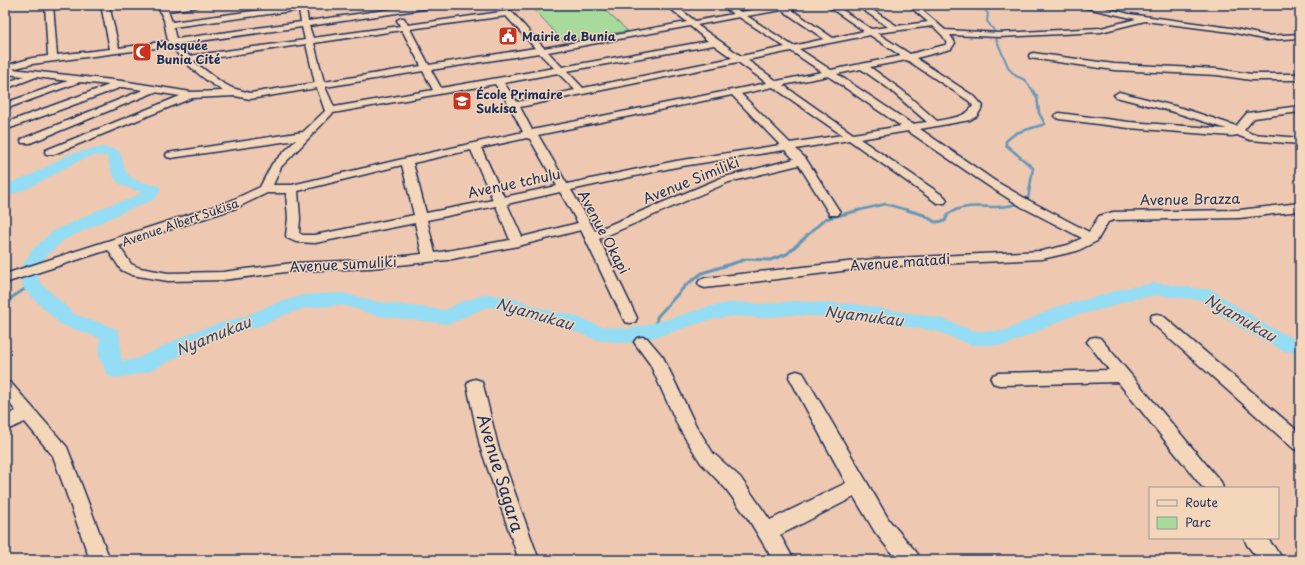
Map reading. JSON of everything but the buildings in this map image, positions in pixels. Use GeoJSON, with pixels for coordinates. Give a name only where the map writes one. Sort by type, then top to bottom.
{"type":"FeatureCollection","features":[{"type":"Feature","properties":{"kind":"street"},"geometry":{"type":"LineString","coordinates":[[48,5],[53,59]]}},
{"type":"Feature","properties":{"kind":"street"},"geometry":{"type":"LineString","coordinates":[[105,5],[115,51]]}},
{"type":"Feature","properties":{"kind":"street"},"geometry":{"type":"LineString","coordinates":[[197,5],[162,7],[169,24],[172,42],[182,52],[186,60],[201,73],[234,93]]}},
{"type":"Feature","properties":{"kind":"street"},"geometry":{"type":"LineString","coordinates":[[169,24],[318,5]]}},
{"type":"Feature","properties":{"kind":"street"},"geometry":{"type":"LineString","coordinates":[[5,69],[22,63],[305,24],[395,8],[437,5]]}},
{"type":"Feature","properties":{"kind":"street"},"geometry":{"type":"LineString","coordinates":[[670,5],[694,24],[694,27],[940,200]]}},
{"type":"Feature","properties":{"kind":"street"},"geometry":{"type":"LineString","coordinates":[[725,5],[830,73],[991,183],[1026,204],[1092,238]]}},
{"type":"Feature","properties":{"kind":"street"},"geometry":{"type":"LineString","coordinates":[[5,69],[34,75],[122,84],[191,95],[234,93],[250,96],[541,50],[694,24],[781,6],[794,5]]}},
{"type":"Feature","properties":{"kind":"street"},"geometry":{"type":"LineString","coordinates":[[830,5],[909,56]]}},
{"type":"Feature","properties":{"kind":"street"},"geometry":{"type":"LineString","coordinates":[[860,5],[895,28]]}},
{"type":"Feature","properties":{"kind":"street"},"geometry":{"type":"LineString","coordinates":[[716,42],[330,111],[276,166],[265,189],[292,189],[407,161],[529,134],[830,73],[948,47],[951,43],[951,39],[945,32],[932,24],[912,5]]}},
{"type":"Feature","properties":{"kind":"street"},"geometry":{"type":"LineString","coordinates":[[1085,5],[1118,14],[1150,20],[1231,30],[1267,38],[1300,36]]}},
{"type":"Feature","properties":{"kind":"street"},"geometry":{"type":"LineString","coordinates":[[302,6],[320,85],[330,111]]}},
{"type":"Feature","properties":{"kind":"street"},"geometry":{"type":"LineString","coordinates":[[781,6],[832,41]]}},
{"type":"Feature","properties":{"kind":"street"},"geometry":{"type":"LineString","coordinates":[[395,8],[438,91]]}},
{"type":"Feature","properties":{"kind":"street"},"geometry":{"type":"LineString","coordinates":[[186,60],[508,13],[541,50],[582,92]]}},
{"type":"Feature","properties":{"kind":"street"},"geometry":{"type":"LineString","coordinates":[[945,32],[997,35],[1101,30],[1150,20]]}},
{"type":"Feature","properties":{"kind":"street"},"geometry":{"type":"LineString","coordinates":[[514,105],[872,32],[932,24]]}},
{"type":"Feature","properties":{"kind":"street","name":"Avenue tchulu"},"geometry":{"type":"LineString","coordinates":[[292,189],[294,218],[292,235],[301,239],[315,239],[499,202],[676,164],[935,124],[966,118],[973,114],[978,106],[972,99],[909,56]]}},
{"type":"Feature","properties":{"kind":"street"},"geometry":{"type":"LineString","coordinates":[[1033,56],[1114,67],[1217,72],[1251,77],[1300,76]]}},
{"type":"Feature","properties":{"kind":"street"},"geometry":{"type":"LineString","coordinates":[[863,66],[879,76],[902,94],[935,124]]}},
{"type":"Feature","properties":{"kind":"street"},"geometry":{"type":"LineString","coordinates":[[5,86],[34,75]]}},
{"type":"Feature","properties":{"kind":"street"},"geometry":{"type":"LineString","coordinates":[[5,106],[78,80]]}},
{"type":"Feature","properties":{"kind":"street","name":"Avenue Okapi"},"geometry":{"type":"LineString","coordinates":[[498,81],[514,105],[529,134],[534,137],[592,237],[630,318]]}},
{"type":"Feature","properties":{"kind":"street"},"geometry":{"type":"LineString","coordinates":[[5,127],[122,84]]}},
{"type":"Feature","properties":{"kind":"street"},"geometry":{"type":"LineString","coordinates":[[26,141],[154,89]]}},
{"type":"Feature","properties":{"kind":"street"},"geometry":{"type":"LineString","coordinates":[[734,92],[789,146],[802,162],[834,212]]}},
{"type":"Feature","properties":{"kind":"street"},"geometry":{"type":"LineString","coordinates":[[50,152],[191,95]]}},
{"type":"Feature","properties":{"kind":"street"},"geometry":{"type":"LineString","coordinates":[[1119,95],[1178,110],[1230,127],[1250,137],[1300,141]]}},
{"type":"Feature","properties":{"kind":"street"},"geometry":{"type":"LineString","coordinates":[[1059,116],[1128,125],[1232,133],[1238,132],[1250,115],[1300,109]]}},
{"type":"Feature","properties":{"kind":"street"},"geometry":{"type":"LineString","coordinates":[[171,155],[306,135]]}},
{"type":"Feature","properties":{"kind":"street"},"geometry":{"type":"LineString","coordinates":[[474,147],[518,242]]}},
{"type":"Feature","properties":{"kind":"street"},"geometry":{"type":"LineString","coordinates":[[407,161],[430,258]]}},
{"type":"Feature","properties":{"kind":"street","name":"Avenue Similiki"},"geometry":{"type":"LineString","coordinates":[[592,237],[726,180],[763,170],[802,162]]}},
{"type":"Feature","properties":{"kind":"street","name":"Avenue Albert Sukisa"},"geometry":{"type":"LineString","coordinates":[[8,278],[46,267],[232,205],[265,189]]}},
{"type":"Feature","properties":{"kind":"street","name":"Avenue Brazza"},"geometry":{"type":"LineString","coordinates":[[1092,238],[1103,219],[1113,216],[1240,214],[1300,207]]}},
{"type":"Feature","properties":{"kind":"street","name":"Avenue sumuliki"},"geometry":{"type":"LineString","coordinates":[[112,245],[126,267],[137,272],[168,277],[223,276],[293,266],[370,264],[447,256],[518,242],[585,225]]}},
{"type":"Feature","properties":{"kind":"street","name":"Avenue matadi"},"geometry":{"type":"LineString","coordinates":[[705,283],[874,263],[1042,255],[1072,248],[1092,238]]}},
{"type":"Feature","properties":{"kind":"street"},"geometry":{"type":"LineString","coordinates":[[1157,319],[1300,444]]}},
{"type":"Feature","properties":{"kind":"street"},"geometry":{"type":"LineString","coordinates":[[642,342],[657,361],[688,428],[707,458],[733,483],[767,531],[784,560]]}},
{"type":"Feature","properties":{"kind":"street"},"geometry":{"type":"LineString","coordinates":[[1095,342],[1213,487]]}},
{"type":"Feature","properties":{"kind":"street"},"geometry":{"type":"LineString","coordinates":[[998,379],[1123,376]]}},
{"type":"Feature","properties":{"kind":"street"},"geometry":{"type":"LineString","coordinates":[[797,377],[882,526],[910,560]]}},
{"type":"Feature","properties":{"kind":"street","name":"Avenue Sagara"},"geometry":{"type":"LineString","coordinates":[[475,385],[489,446],[529,560]]}},
{"type":"Feature","properties":{"kind":"street"},"geometry":{"type":"LineString","coordinates":[[5,386],[61,452],[100,560]]}},
{"type":"Feature","properties":{"kind":"street"},"geometry":{"type":"LineString","coordinates":[[5,424],[27,413]]}},
{"type":"Feature","properties":{"kind":"street"},"geometry":{"type":"LineString","coordinates":[[767,531],[858,486]]}},
{"type":"Feature","properties":{"kind":"street"},"geometry":{"type":"LineString","coordinates":[[1255,539],[1272,560]]}},
{"type":"Feature","properties":{"kind":"green space"},"geometry":{"type":"Polygon","coordinates":[[[563,5],[599,5],[628,31],[563,41],[534,9],[563,5]]]}},
{"type":"Feature","properties":{"kind":"waterway"},"geometry":{"type":"LineString","coordinates":[[982,5],[988,14],[987,21],[998,36],[996,39],[1009,69],[1016,76],[1025,80],[1034,92]]}},
{"type":"Feature","properties":{"kind":"waterway"},"geometry":{"type":"LineString","coordinates":[[954,211],[971,207],[1008,206],[1018,204],[1028,199],[1033,168],[1006,145],[1006,141],[1016,133],[1045,124],[1039,113],[1037,97],[1033,91]]}},
{"type":"Feature","properties":{"kind":"waterway","name":"Nyamukau"},"geometry":{"type":"LineString","coordinates":[[5,191],[37,178],[75,157],[103,151],[113,153],[118,171],[124,179],[133,184],[153,189],[149,196],[115,209],[58,236],[38,254],[27,273],[31,285],[67,319],[110,334],[110,357],[116,370],[140,366],[205,335],[252,321],[280,309],[304,302],[342,299],[379,309],[449,317],[465,308],[486,300],[510,304],[540,315],[565,320],[597,333],[628,336],[656,330],[711,313],[735,309],[761,311],[792,308],[854,311],[940,325],[972,338],[1006,338],[1066,311],[1100,303],[1125,294],[1156,289],[1206,294],[1223,307],[1261,331],[1289,345],[1300,345]]}},
{"type":"Feature","properties":{"kind":"waterway"},"geometry":{"type":"LineString","coordinates":[[858,211],[885,204],[911,211]]}},
{"type":"Feature","properties":{"kind":"waterway"},"geometry":{"type":"LineString","coordinates":[[907,210],[924,215],[935,222],[945,221],[948,214],[954,211]]}},
{"type":"Feature","properties":{"kind":"waterway"},"geometry":{"type":"LineString","coordinates":[[656,330],[657,317],[685,286],[702,273],[747,259],[770,260],[787,254],[825,219],[858,211]]}},
{"type":"Feature","properties":{"kind":"waterway"},"geometry":{"type":"LineString","coordinates":[[5,311],[11,298],[31,285]]}},
{"type":"Feature","properties":{"kind":"place","name":"Mairie de Bunia"},"geometry":{"type":"Point","coordinates":[508,36]}},
{"type":"Feature","properties":{"kind":"place","name":"Mosquée Bunia Cité"},"geometry":{"type":"Point","coordinates":[142,52]}},
{"type":"Feature","properties":{"kind":"place","name":"École Primaire Sukisa"},"geometry":{"type":"Point","coordinates":[462,101]}}]}
